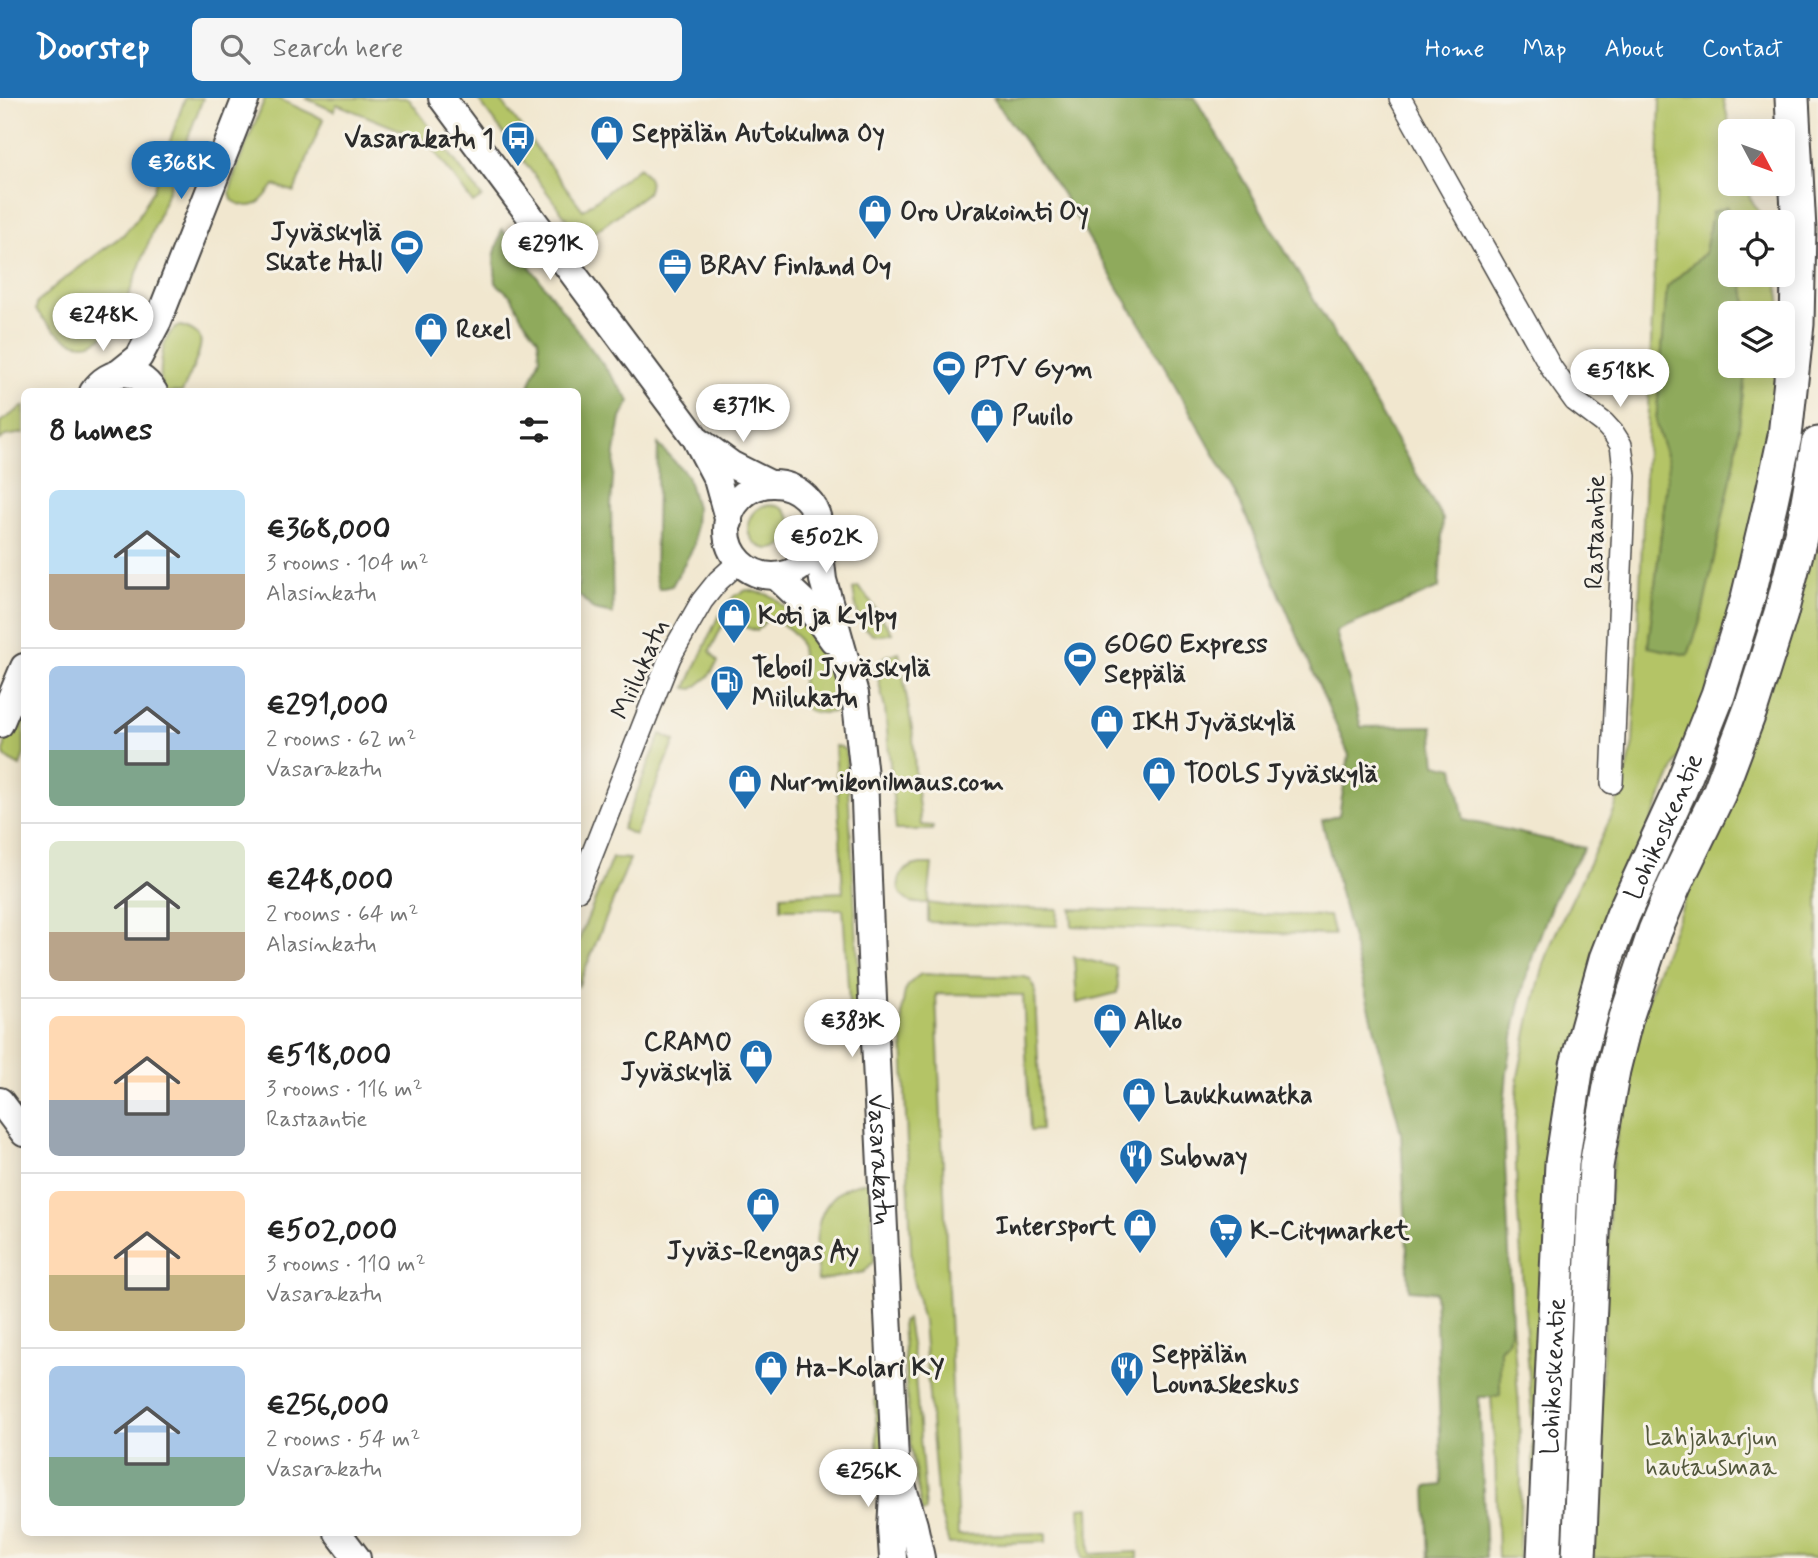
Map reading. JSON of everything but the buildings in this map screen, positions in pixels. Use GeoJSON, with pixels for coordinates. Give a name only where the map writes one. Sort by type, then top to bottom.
{"type":"FeatureCollection","features":[{"type":"Feature","properties":{"kind":"main road","name":"Lohikoskentie"},"geometry":{"type":"LineString","coordinates":[[1544,1558],[1562,1163],[1577,1065],[1591,1010],[1615,937],[1680,790],[1718,695],[1748,598],[1785,436],[1797,324],[1799,230],[1792,98]]}},
{"type":"Feature","properties":{"kind":"main road","name":"Lohikoskentie"},"geometry":{"type":"LineString","coordinates":[[1579,1558],[1596,1166],[1613,1070],[1626,1018],[1655,931],[1719,793],[1751,708],[1784,601],[1805,518],[1818,444]]}},
{"type":"Feature","properties":{"kind":"street"},"geometry":{"type":"LineString","coordinates":[[96,388],[139,357],[158,321],[246,98]]}},
{"type":"Feature","properties":{"kind":"street"},"geometry":{"type":"LineString","coordinates":[[442,98],[695,438],[717,479],[729,523]]}},
{"type":"Feature","properties":{"kind":"street","name":"Rastaantie"},"geometry":{"type":"LineString","coordinates":[[1400,98],[1552,369],[1575,401],[1604,423],[1621,445],[1625,476],[1612,783]]}},
{"type":"Feature","properties":{"kind":"street"},"geometry":{"type":"LineString","coordinates":[[154,388],[152,365],[158,321]]}},
{"type":"Feature","properties":{"kind":"street"},"geometry":{"type":"LineString","coordinates":[[119,373],[141,377],[152,388]]}},
{"type":"Feature","properties":{"kind":"street"},"geometry":{"type":"LineString","coordinates":[[1785,436],[1818,444]]}},
{"type":"Feature","properties":{"kind":"street"},"geometry":{"type":"LineString","coordinates":[[695,438],[732,465],[770,484],[794,489],[812,505],[819,524],[815,548],[808,560],[796,570],[776,576],[752,571],[740,561],[733,552],[728,533],[729,523],[739,500],[748,491],[770,484]]}},
{"type":"Feature","properties":{"kind":"street","name":"Vasarakatu"},"geometry":{"type":"LineString","coordinates":[[818,537],[822,580],[855,694],[864,776],[895,1460],[891,1528],[893,1558]]}},
{"type":"Feature","properties":{"kind":"street","name":"Miilukatu"},"geometry":{"type":"LineString","coordinates":[[581,882],[670,657],[702,601],[718,580],[740,561]]}},
{"type":"Feature","properties":{"kind":"street","name":"Vasarakatu"},"geometry":{"type":"LineString","coordinates":[[776,576],[808,606],[843,653]]}},
{"type":"Feature","properties":{"kind":"street"},"geometry":{"type":"LineString","coordinates":[[0,724],[21,674]]}},
{"type":"Feature","properties":{"kind":"street"},"geometry":{"type":"LineString","coordinates":[[0,1101],[21,1129]]}},
{"type":"Feature","properties":{"kind":"street","name":"Vasarakatu"},"geometry":{"type":"LineString","coordinates":[[895,1460],[921,1558]]}},
{"type":"Feature","properties":{"kind":"street"},"geometry":{"type":"LineString","coordinates":[[340,1536],[357,1558]]}},
{"type":"Feature","properties":{"kind":"green space"},"geometry":{"type":"Polygon","coordinates":[[[185,98],[203,98],[126,300],[115,322],[105,334],[95,342],[74,342],[45,321],[36,310],[37,303],[56,285],[124,234],[137,219],[153,190],[185,98]]]}},
{"type":"Feature","properties":{"kind":"green space"},"geometry":{"type":"Polygon","coordinates":[[[265,98],[277,98],[323,119],[294,192],[274,185],[261,201],[246,206],[232,200],[230,192],[235,172],[265,98]]]}},
{"type":"Feature","properties":{"kind":"green space"},"geometry":{"type":"Polygon","coordinates":[[[305,98],[408,98],[482,197],[473,203],[427,141],[337,104],[334,111],[305,98]]]}},
{"type":"Feature","properties":{"kind":"green space"},"geometry":{"type":"Polygon","coordinates":[[[477,98],[499,98],[583,210],[639,167],[649,179],[647,193],[588,237],[581,238],[477,98]]]}},
{"type":"Feature","properties":{"kind":"green space"},"geometry":{"type":"Polygon","coordinates":[[[993,98],[1195,98],[1443,519],[1439,588],[1336,631],[1361,727],[1432,726],[1436,764],[1454,768],[1464,820],[1584,848],[1554,898],[1534,952],[1523,989],[1507,1073],[1503,1117],[1512,1321],[1508,1341],[1500,1349],[1500,1395],[1479,1397],[1486,1558],[1429,1558],[1426,1487],[1442,1485],[1435,1292],[1409,1290],[1401,1133],[1322,821],[1339,815],[1349,755],[1236,493],[1149,339],[1061,192],[993,98]]]}},
{"type":"Feature","properties":{"kind":"green space"},"geometry":{"type":"Polygon","coordinates":[[[1660,98],[1723,98],[1728,119],[1718,119],[1718,196],[1749,196],[1758,210],[1728,210],[1727,207],[1726,210],[1718,210],[1718,226],[1705,253],[1667,287],[1656,424],[1669,464],[1648,647],[1735,460],[1745,378],[1777,378],[1760,494],[1707,692],[1613,909],[1534,1494],[1532,1420],[1517,1198],[1515,1133],[1518,1077],[1544,964],[1554,937],[1614,811],[1633,743],[1660,98]]]}},
{"type":"Feature","properties":{"kind":"green space"},"geometry":{"type":"Polygon","coordinates":[[[1718,210],[1718,287],[1744,287],[1746,301],[1718,301],[1718,378],[1745,378],[1735,460],[1701,619],[1688,655],[1648,647],[1669,464],[1656,424],[1667,287],[1705,253],[1712,212],[1718,210]]]}},
{"type":"Feature","properties":{"kind":"green space"},"geometry":{"type":"Polygon","coordinates":[[[502,229],[630,401],[621,418],[615,452],[611,506],[613,614],[594,610],[581,597],[581,388],[528,388],[540,357],[538,339],[521,316],[512,297],[496,283],[494,257],[502,229]]]}},
{"type":"Feature","properties":{"kind":"green space"},"geometry":{"type":"Polygon","coordinates":[[[1744,287],[1778,287],[1780,301],[1746,301],[1744,287]]]}},
{"type":"Feature","properties":{"kind":"green space"},"geometry":{"type":"Polygon","coordinates":[[[181,326],[195,332],[201,343],[184,388],[161,388],[162,354],[168,336],[181,326]]]}},
{"type":"Feature","properties":{"kind":"green space"},"geometry":{"type":"Polygon","coordinates":[[[21,408],[21,433],[5,436],[0,440],[0,422],[21,408]]]}},
{"type":"Feature","properties":{"kind":"green space"},"geometry":{"type":"Polygon","coordinates":[[[658,444],[687,475],[696,507],[694,546],[672,586],[659,589],[655,574],[658,444]]]}},
{"type":"Feature","properties":{"kind":"green space"},"geometry":{"type":"Polygon","coordinates":[[[770,505],[785,512],[792,527],[785,542],[770,549],[755,542],[748,527],[755,512],[770,505]]]}},
{"type":"Feature","properties":{"kind":"green space","name":"Lahjaharjun hautausmaa"},"geometry":{"type":"Polygon","coordinates":[[[1818,519],[1818,1558],[1593,1558],[1611,1175],[1627,1070],[1652,985],[1680,913],[1818,519]]]}},
{"type":"Feature","properties":{"kind":"green space"},"geometry":{"type":"Polygon","coordinates":[[[858,587],[892,633],[881,635],[866,630],[856,607],[853,589],[858,587]]]}},
{"type":"Feature","properties":{"kind":"green space"},"geometry":{"type":"Polygon","coordinates":[[[747,590],[775,598],[788,611],[798,608],[821,640],[844,709],[826,713],[815,712],[809,711],[800,703],[802,668],[799,642],[787,627],[767,619],[757,631],[739,625],[735,630],[722,626],[710,651],[718,662],[708,677],[693,689],[686,688],[717,619],[735,595],[747,590]]]}},
{"type":"Feature","properties":{"kind":"green space"},"geometry":{"type":"Polygon","coordinates":[[[899,652],[913,735],[921,825],[933,826],[933,830],[896,830],[885,709],[875,665],[886,656],[899,652]]]}},
{"type":"Feature","properties":{"kind":"green space"},"geometry":{"type":"Polygon","coordinates":[[[1744,660],[1754,663],[1630,969],[1571,1454],[1561,1454],[1576,1164],[1592,1069],[1620,963],[1744,660]]]}},
{"type":"Feature","properties":{"kind":"green space"},"geometry":{"type":"Polygon","coordinates":[[[21,713],[20,766],[4,755],[7,736],[21,713]]]}},
{"type":"Feature","properties":{"kind":"green space"},"geometry":{"type":"Polygon","coordinates":[[[661,734],[675,741],[635,835],[622,829],[661,734]]]}},
{"type":"Feature","properties":{"kind":"green space"},"geometry":{"type":"Polygon","coordinates":[[[835,746],[846,751],[862,1029],[857,1033],[851,1033],[843,909],[781,909],[781,895],[843,892],[835,746]]]}},
{"type":"Feature","properties":{"kind":"green space"},"geometry":{"type":"Polygon","coordinates":[[[612,858],[630,859],[581,980],[581,935],[612,858]]]}},
{"type":"Feature","properties":{"kind":"green space"},"geometry":{"type":"Polygon","coordinates":[[[921,864],[932,864],[928,903],[905,899],[898,885],[905,870],[921,864]]]}},
{"type":"Feature","properties":{"kind":"green space"},"geometry":{"type":"Polygon","coordinates":[[[928,903],[956,907],[1058,909],[1057,926],[928,922],[928,903]]]}},
{"type":"Feature","properties":{"kind":"green space"},"geometry":{"type":"Polygon","coordinates":[[[1071,909],[1329,916],[1334,935],[1072,926],[1071,909]]]}},
{"type":"Feature","properties":{"kind":"green space"},"geometry":{"type":"Polygon","coordinates":[[[1074,957],[1116,967],[1117,993],[1077,1003],[1074,957]]]}},
{"type":"Feature","properties":{"kind":"green space"},"geometry":{"type":"Polygon","coordinates":[[[921,974],[1025,977],[1031,980],[1035,991],[1041,1130],[1030,1131],[1023,995],[936,994],[958,1535],[1046,1533],[1046,1542],[949,1544],[938,1505],[923,1322],[912,1275],[902,1013],[906,990],[921,974]]]}},
{"type":"Feature","properties":{"kind":"green space"},"geometry":{"type":"Polygon","coordinates":[[[870,1182],[874,1261],[864,1272],[818,1281],[816,1241],[821,1215],[836,1195],[850,1186],[870,1182]]]}},
{"type":"Feature","properties":{"kind":"green space"},"geometry":{"type":"Polygon","coordinates":[[[907,1319],[914,1364],[926,1511],[922,1513],[910,1444],[902,1322],[907,1319]]]}},
{"type":"Feature","properties":{"kind":"green space"},"geometry":{"type":"Polygon","coordinates":[[[872,1320],[877,1320],[888,1517],[880,1517],[872,1320]]]}},
{"type":"Feature","properties":{"kind":"green space"},"geometry":{"type":"Polygon","coordinates":[[[1512,1321],[1519,1406],[1519,1558],[1498,1558],[1491,1397],[1500,1394],[1500,1349],[1508,1341],[1512,1321]]]}},
{"type":"Feature","properties":{"kind":"green space"},"geometry":{"type":"Polygon","coordinates":[[[1089,1507],[1090,1554],[1138,1552],[1138,1558],[1082,1558],[1080,1508],[1089,1507]]]}},
{"type":"Feature","properties":{"kind":"place","name":"Seppälän Autokulma Oy"},"geometry":{"type":"Point","coordinates":[607,162]}},
{"type":"Feature","properties":{"kind":"place","name":"Vasarakatu 1"},"geometry":{"type":"Point","coordinates":[518,168]}},
{"type":"Feature","properties":{"kind":"place","name":"Oro Urakointi Oy"},"geometry":{"type":"Point","coordinates":[875,241]}},
{"type":"Feature","properties":{"kind":"place","name":"Jyväskylä Skate Hall"},"geometry":{"type":"Point","coordinates":[407,276]}},
{"type":"Feature","properties":{"kind":"place","name":"BRAV Finland Oy"},"geometry":{"type":"Point","coordinates":[675,295]}},
{"type":"Feature","properties":{"kind":"place","name":"Rexel"},"geometry":{"type":"Point","coordinates":[431,359]}},
{"type":"Feature","properties":{"kind":"place","name":"PTV Gym"},"geometry":{"type":"Point","coordinates":[949,397]}},
{"type":"Feature","properties":{"kind":"place","name":"Puuilo"},"geometry":{"type":"Point","coordinates":[987,445]}},
{"type":"Feature","properties":{"kind":"place","name":"Koti ja Kylpy"},"geometry":{"type":"Point","coordinates":[734,645]}},
{"type":"Feature","properties":{"kind":"place","name":"GOGO Express Seppälä"},"geometry":{"type":"Point","coordinates":[1080,688]}},
{"type":"Feature","properties":{"kind":"place","name":"Teboil Jyväskylä Miilukatu"},"geometry":{"type":"Point","coordinates":[727,712]}},
{"type":"Feature","properties":{"kind":"place","name":"IKH Jyväskylä"},"geometry":{"type":"Point","coordinates":[1107,751]}},
{"type":"Feature","properties":{"kind":"place","name":"TOOLS Jyväskylä"},"geometry":{"type":"Point","coordinates":[1159,803]}},
{"type":"Feature","properties":{"kind":"place","name":"Nurmikonilmaus.com"},"geometry":{"type":"Point","coordinates":[745,811]}},
{"type":"Feature","properties":{"kind":"place","name":"Alko"},"geometry":{"type":"Point","coordinates":[1110,1050]}},
{"type":"Feature","properties":{"kind":"place","name":"CRAMO Jyväskylä"},"geometry":{"type":"Point","coordinates":[756,1086]}},
{"type":"Feature","properties":{"kind":"place","name":"Laukkumatka"},"geometry":{"type":"Point","coordinates":[1139,1124]}},
{"type":"Feature","properties":{"kind":"place","name":"Subway"},"geometry":{"type":"Point","coordinates":[1136,1186]}},
{"type":"Feature","properties":{"kind":"place","name":"Jyväs-Rengas Ay"},"geometry":{"type":"Point","coordinates":[763,1234]}},
{"type":"Feature","properties":{"kind":"place","name":"Intersport"},"geometry":{"type":"Point","coordinates":[1140,1255]}},
{"type":"Feature","properties":{"kind":"place","name":"K-Citymarket"},"geometry":{"type":"Point","coordinates":[1226,1260]}},
{"type":"Feature","properties":{"kind":"place","name":"Ha-Kolari KY"},"geometry":{"type":"Point","coordinates":[771,1397]}},
{"type":"Feature","properties":{"kind":"place","name":"Seppälän Lounaskeskus"},"geometry":{"type":"Point","coordinates":[1127,1398]}}]}
